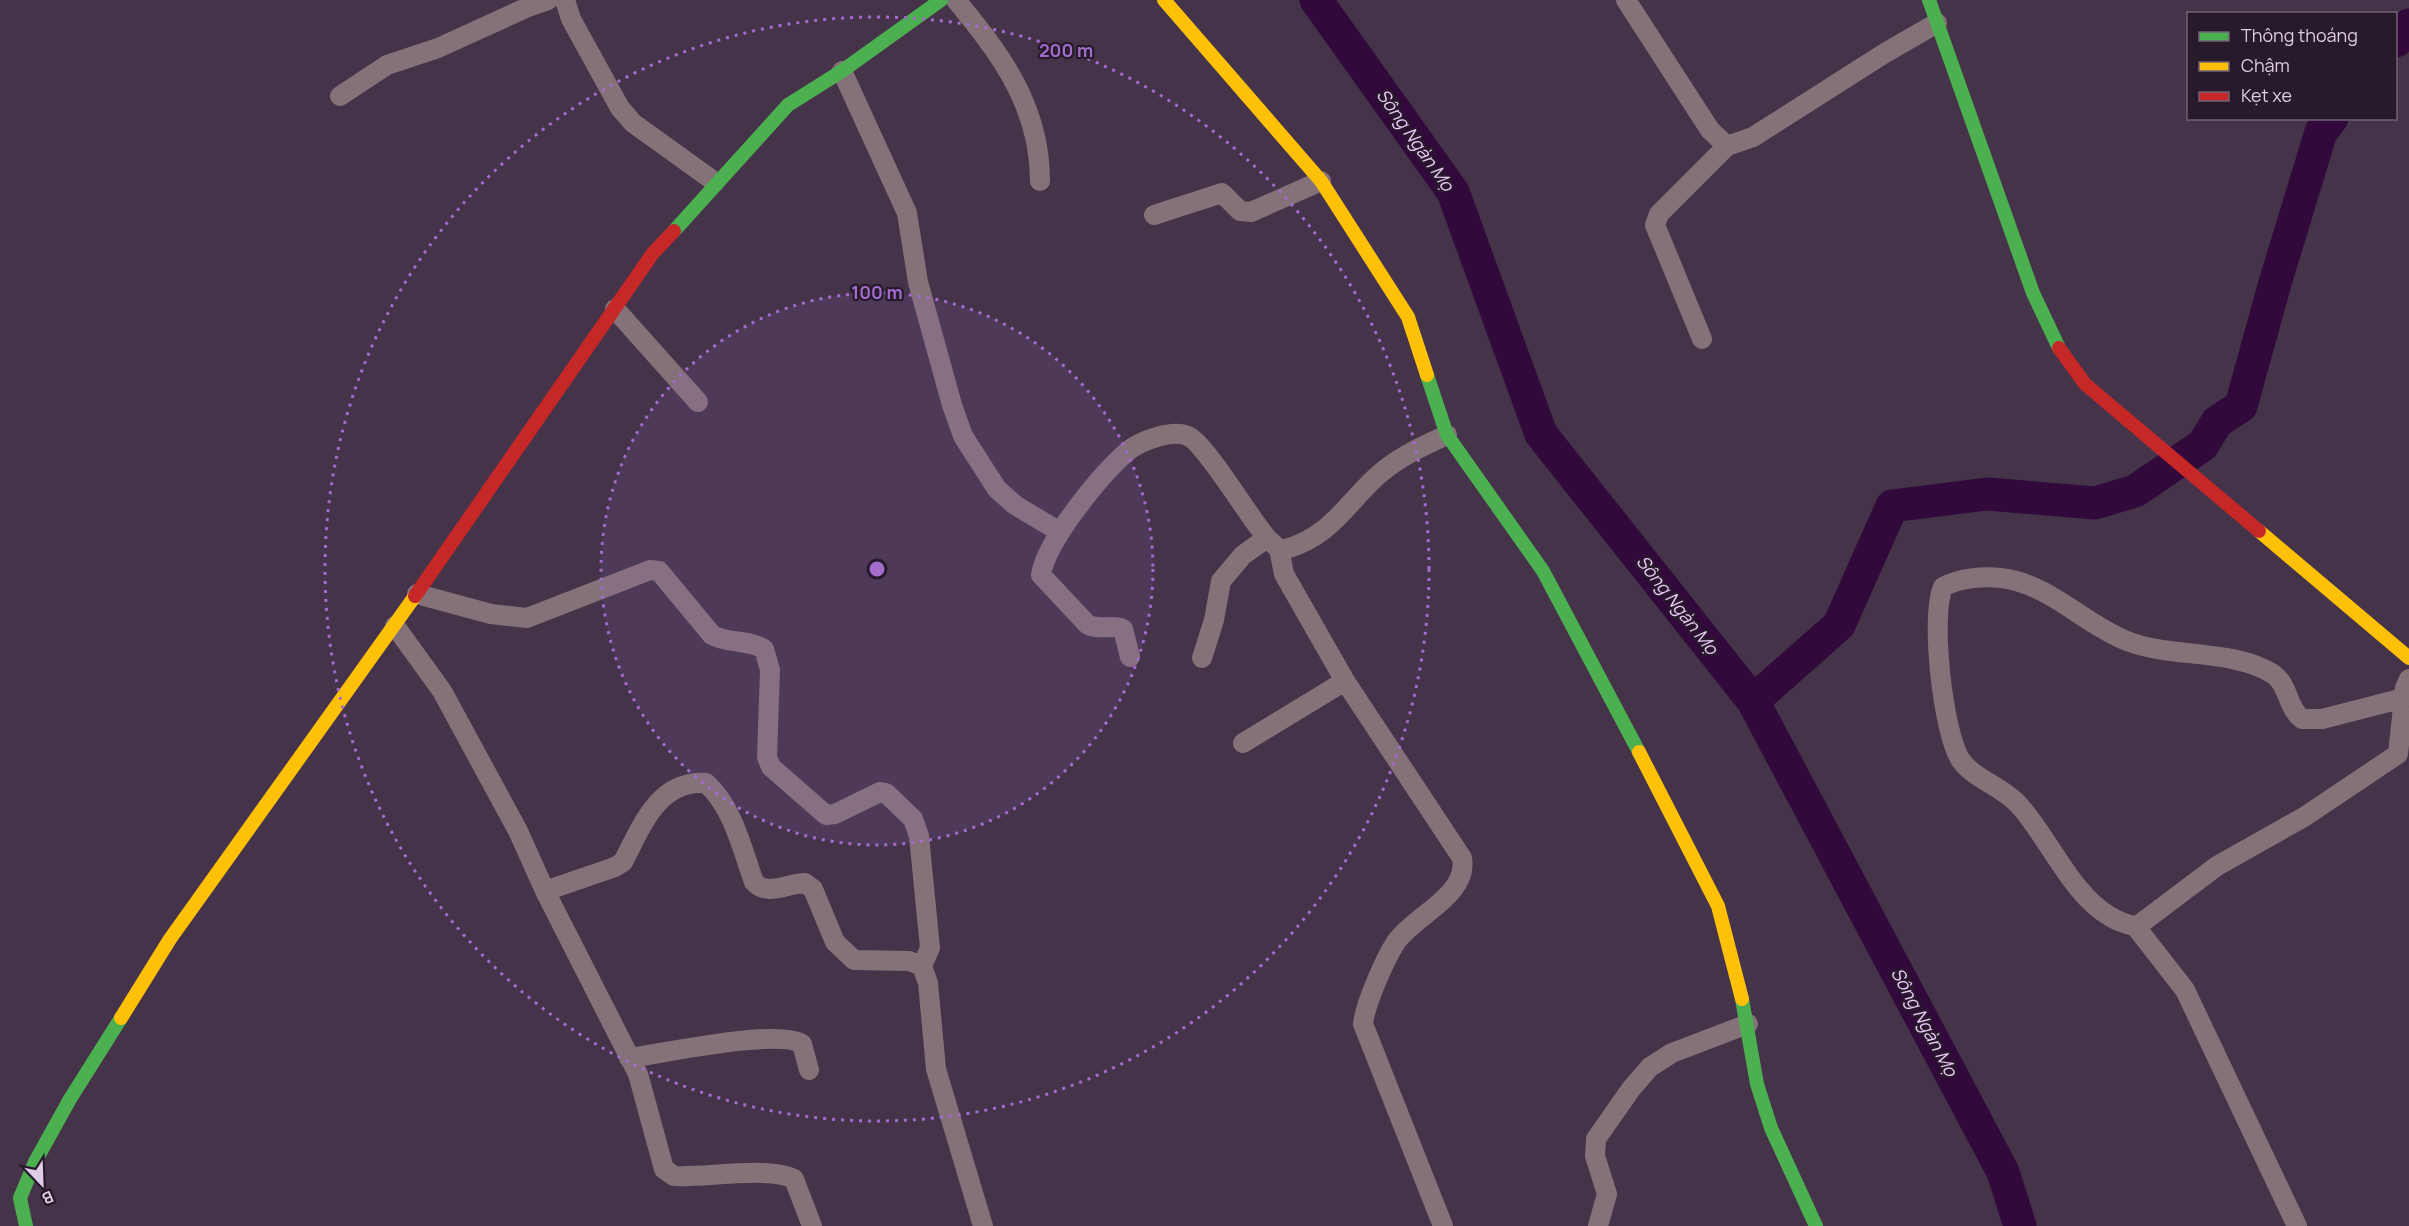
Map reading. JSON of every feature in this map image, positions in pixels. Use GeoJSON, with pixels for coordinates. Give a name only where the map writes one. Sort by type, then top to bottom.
{"type":"FeatureCollection","features":[{"type":"Feature","properties":{"kind":"street"},"geometry":{"type":"LineString","coordinates":[[340,96],[387,65],[438,48],[548,0]]}},
{"type":"Feature","properties":{"kind":"street"},"geometry":{"type":"LineString","coordinates":[[565,0],[571,19],[620,108],[633,123],[715,182]]}},
{"type":"Feature","properties":{"kind":"street"},"geometry":{"type":"LineString","coordinates":[[26,1226],[20,1198],[35,1162],[76,1089],[170,939],[395,627],[653,253],[715,182],[788,105],[842,71],[941,0]]}},
{"type":"Feature","properties":{"kind":"street"},"geometry":{"type":"LineString","coordinates":[[956,0],[989,40],[1013,76],[1038,147],[1040,181]]}},
{"type":"Feature","properties":{"kind":"street"},"geometry":{"type":"LineString","coordinates":[[1164,0],[1321,181],[1408,317],[1447,435],[1543,572],[1646,763],[1718,906],[1748,1024],[1756,1084],[1771,1128],[1816,1226]]}},
{"type":"Feature","properties":{"kind":"street"},"geometry":{"type":"LineString","coordinates":[[1626,0],[1710,130],[1727,146]]}},
{"type":"Feature","properties":{"kind":"street"},"geometry":{"type":"LineString","coordinates":[[1929,0],[1982,156],[2050,336],[2069,366],[2085,384],[2409,658]]}},
{"type":"Feature","properties":{"kind":"street"},"geometry":{"type":"LineString","coordinates":[[1702,339],[1654,225],[1659,214],[1727,146],[1753,137],[1885,52],[1937,23]]}},
{"type":"Feature","properties":{"kind":"street"},"geometry":{"type":"LineString","coordinates":[[842,71],[907,213],[918,282],[952,405],[971,453],[997,489],[1015,505],[1060,532]]}},
{"type":"Feature","properties":{"kind":"street"},"geometry":{"type":"LineString","coordinates":[[1154,214],[1217,193],[1228,196],[1240,211],[1251,213],[1321,181]]}},
{"type":"Feature","properties":{"kind":"street"},"geometry":{"type":"LineString","coordinates":[[615,309],[698,402]]}},
{"type":"Feature","properties":{"kind":"street"},"geometry":{"type":"LineString","coordinates":[[1130,657],[1123,629],[1093,627],[1087,624],[1044,580],[1042,569],[1060,532],[1077,508],[1128,452],[1139,444],[1176,434],[1192,439],[1205,453],[1273,544],[1284,574],[1345,681],[1459,852],[1464,867],[1455,888],[1396,942],[1374,991],[1363,1024],[1443,1226]]}},
{"type":"Feature","properties":{"kind":"street"},"geometry":{"type":"LineString","coordinates":[[1202,658],[1214,620],[1221,581],[1243,555],[1273,544],[1292,548],[1328,529],[1388,467],[1410,452],[1447,435]]}},
{"type":"Feature","properties":{"kind":"street"},"geometry":{"type":"LineString","coordinates":[[417,594],[491,614],[527,618],[650,570],[659,571],[712,635],[721,640],[754,643],[764,649],[770,670],[766,748],[771,767],[826,815],[835,814],[880,792],[886,793],[913,819],[919,836],[930,948],[922,966],[928,983],[936,1069],[983,1226]]}},
{"type":"Feature","properties":{"kind":"street"},"geometry":{"type":"LineString","coordinates":[[2136,927],[2217,866],[2403,761],[2407,688],[2322,719],[2302,719],[2293,709],[2281,681],[2265,670],[2201,654],[2163,650],[2126,640],[2027,585],[2002,578],[1972,579],[1943,587],[1938,635],[1945,708],[1960,758],[1975,773],[2019,805],[2060,864],[2088,897],[2110,917],[2136,927],[2185,990],[2297,1226]]}},
{"type":"Feature","properties":{"kind":"street"},"geometry":{"type":"LineString","coordinates":[[395,627],[422,661],[460,722],[518,831],[545,891],[645,1092],[662,1165],[674,1176],[769,1174],[794,1179],[812,1226]]}},
{"type":"Feature","properties":{"kind":"street"},"geometry":{"type":"LineString","coordinates":[[1243,743],[1345,681]]}},
{"type":"Feature","properties":{"kind":"street"},"geometry":{"type":"LineString","coordinates":[[545,891],[615,867],[623,862],[651,812],[665,795],[689,782],[706,783],[722,802],[736,832],[754,882],[759,887],[766,890],[805,883],[813,889],[836,942],[854,960],[909,961],[922,966]]}},
{"type":"Feature","properties":{"kind":"street"},"geometry":{"type":"LineString","coordinates":[[1598,1226],[1607,1194],[1594,1156],[1596,1139],[1631,1089],[1650,1067],[1672,1053],[1748,1024]]}},
{"type":"Feature","properties":{"kind":"street"},"geometry":{"type":"LineString","coordinates":[[629,1058],[734,1042],[785,1039],[802,1044],[809,1070]]}},
{"type":"Feature","properties":{"kind":"waterway","name":"Sông Ngàn Mọ"},"geometry":{"type":"LineString","coordinates":[[1316,0],[1453,192],[1541,434],[1753,701],[2003,1172],[2020,1226]]}},
{"type":"Feature","properties":{"kind":"waterway"},"geometry":{"type":"LineString","coordinates":[[2397,40],[2409,25]]}},
{"type":"Feature","properties":{"kind":"waterway"},"geometry":{"type":"LineString","coordinates":[[1753,701],[1839,625],[1892,506],[1987,494],[2095,503],[2135,491],[2203,445],[2217,422],[2241,406],[2275,283],[2321,132],[2330,120]]}},
{"type":"Feature","properties":{"kind":"traffic: fast"},"geometry":{"type":"LineString","coordinates":[[674,231],[788,105],[842,71],[941,0]]}},
{"type":"Feature","properties":{"kind":"traffic: fast"},"geometry":{"type":"LineString","coordinates":[[1929,0],[2033,293],[2059,348]]}},
{"type":"Feature","properties":{"kind":"traffic: fast"},"geometry":{"type":"LineString","coordinates":[[1427,375],[1447,435],[1543,571],[1639,752]]}},
{"type":"Feature","properties":{"kind":"traffic: fast"},"geometry":{"type":"LineString","coordinates":[[1742,999],[1757,1084],[1771,1128],[1816,1226]]}},
{"type":"Feature","properties":{"kind":"traffic: fast"},"geometry":{"type":"LineString","coordinates":[[26,1226],[20,1198],[35,1162],[70,1099],[121,1018]]}},
{"type":"Feature","properties":{"kind":"traffic: slow"},"geometry":{"type":"LineString","coordinates":[[1164,0],[1321,181],[1408,317],[1427,375]]}},
{"type":"Feature","properties":{"kind":"traffic: slow"},"geometry":{"type":"LineString","coordinates":[[2259,531],[2409,658]]}},
{"type":"Feature","properties":{"kind":"traffic: slow"},"geometry":{"type":"LineString","coordinates":[[121,1018],[170,939],[415,596]]}},
{"type":"Feature","properties":{"kind":"traffic: slow"},"geometry":{"type":"LineString","coordinates":[[1639,752],[1718,906],[1742,999]]}},
{"type":"Feature","properties":{"kind":"traffic: jam"},"geometry":{"type":"LineString","coordinates":[[415,596],[653,253],[674,231]]}},
{"type":"Feature","properties":{"kind":"traffic: jam"},"geometry":{"type":"LineString","coordinates":[[2059,348],[2085,384],[2259,531]]}}]}
